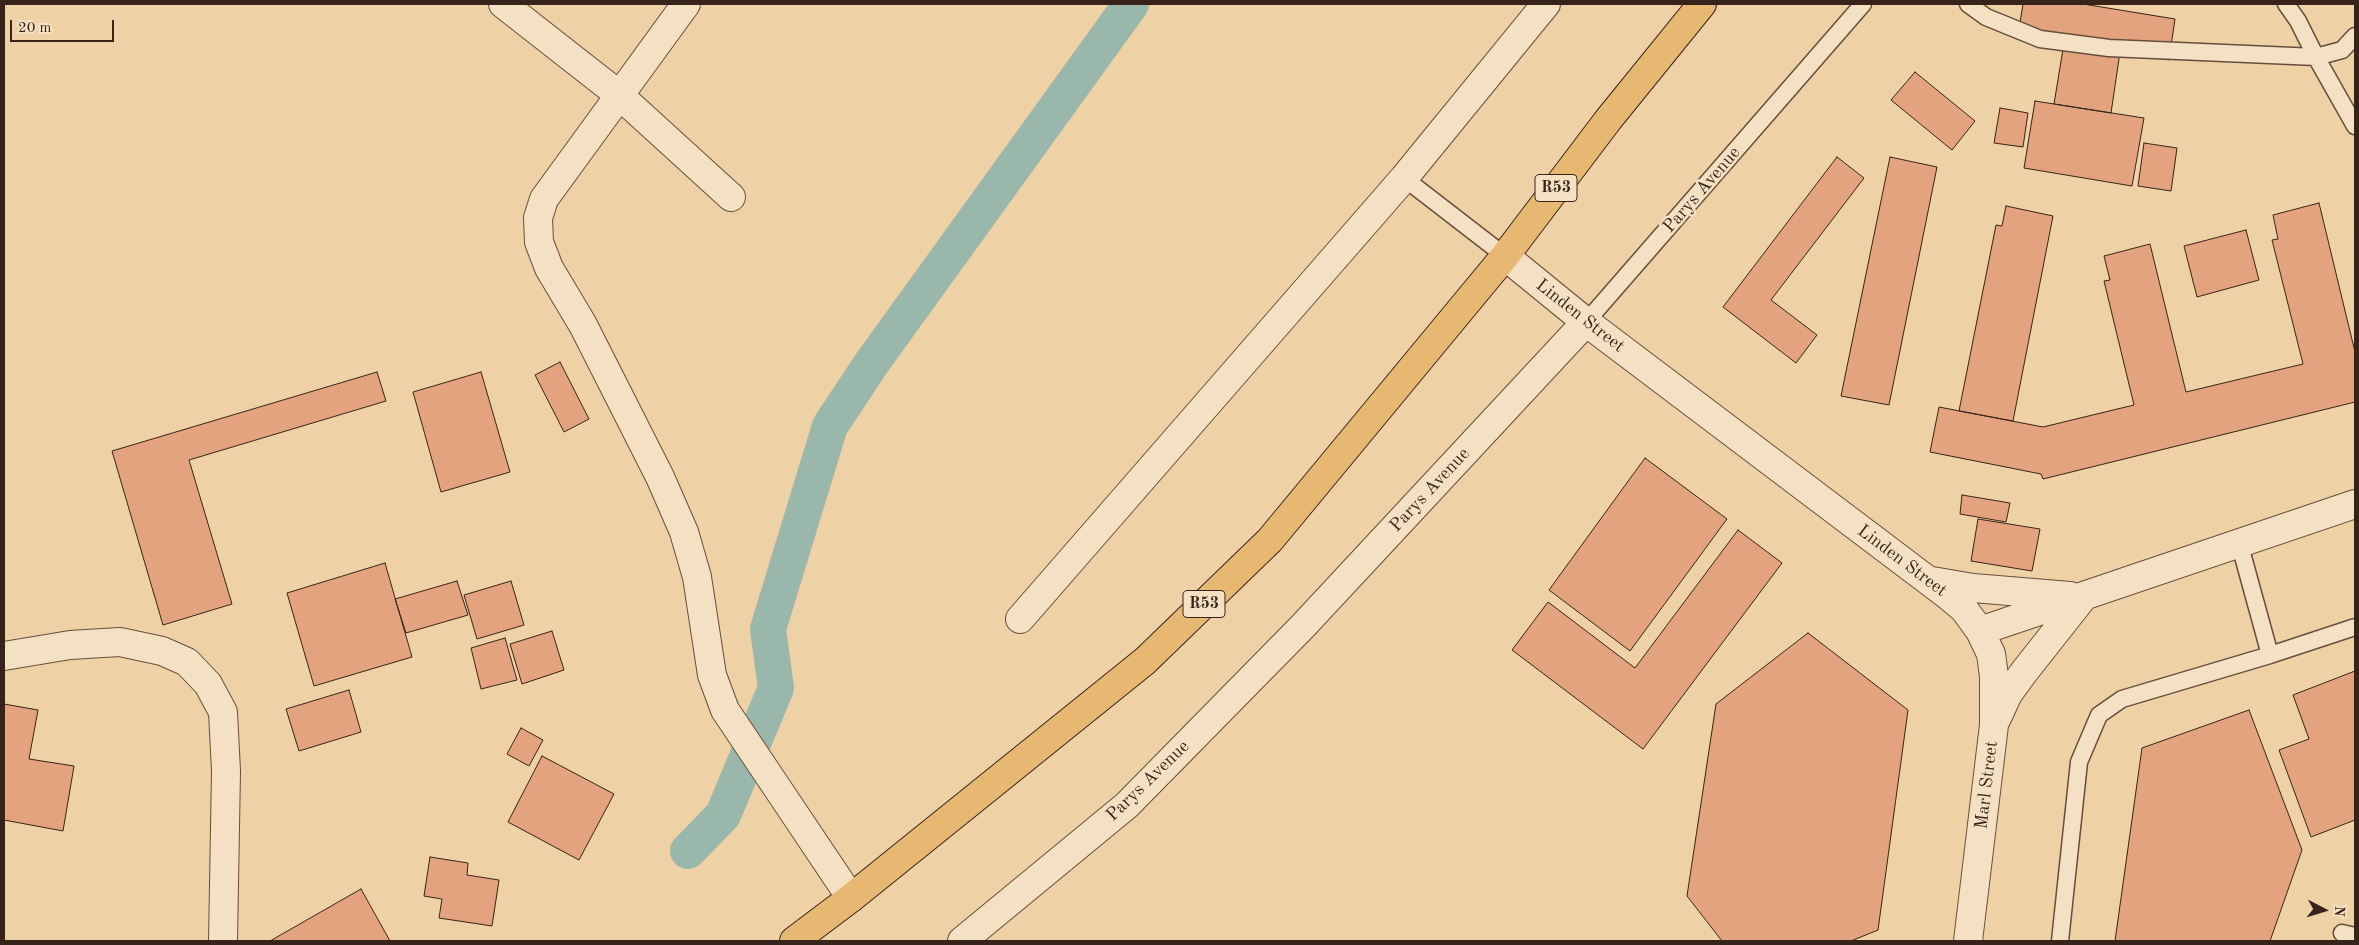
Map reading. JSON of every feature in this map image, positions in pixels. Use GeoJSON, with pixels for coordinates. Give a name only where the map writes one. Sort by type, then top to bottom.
{"type":"FeatureCollection","features":[{"type":"Feature","properties":{"kind":"main road","name":"R53"},"geometry":{"type":"LineString","coordinates":[[794,941],[851,898],[1145,661],[1270,540],[1505,256],[1608,120],[1702,4]]}},
{"type":"Feature","properties":{"kind":"street"},"geometry":{"type":"LineString","coordinates":[[503,4],[618,94],[731,197]]}},
{"type":"Feature","properties":{"kind":"street"},"geometry":{"type":"LineString","coordinates":[[686,4],[618,94],[544,199],[538,218],[539,242],[549,268],[583,325],[656,469],[684,532],[697,577],[712,676],[725,710],[851,898]]}},
{"type":"Feature","properties":{"kind":"street"},"geometry":{"type":"LineString","coordinates":[[1020,619],[1404,178],[1546,4]]}},
{"type":"Feature","properties":{"kind":"street","name":"Linden Street"},"geometry":{"type":"LineString","coordinates":[[1505,256],[1586,322],[1964,609],[1980,630]]}},
{"type":"Feature","properties":{"kind":"street","name":"Parys Avenue"},"geometry":{"type":"LineString","coordinates":[[962,941],[1127,805],[1302,626],[1586,322]]}},
{"type":"Feature","properties":{"kind":"street"},"geometry":{"type":"LineString","coordinates":[[1980,630],[2355,504]]}},
{"type":"Feature","properties":{"kind":"street"},"geometry":{"type":"LineString","coordinates":[[1925,580],[1973,588],[2048,596],[2084,596]]}},
{"type":"Feature","properties":{"kind":"street"},"geometry":{"type":"LineString","coordinates":[[1994,726],[2008,694],[2084,596]]}},
{"type":"Feature","properties":{"kind":"street","name":"Marl Street"},"geometry":{"type":"LineString","coordinates":[[1968,941],[1994,726],[1994,676],[1991,654],[1980,630]]}},
{"type":"Feature","properties":{"kind":"street"},"geometry":{"type":"LineString","coordinates":[[4,656],[70,645],[120,642],[162,651],[187,662],[208,684],[223,712],[226,771],[222,941]]}},
{"type":"Feature","properties":{"kind":"lane","name":"Parys Avenue"},"geometry":{"type":"LineString","coordinates":[[1586,322],[1863,4]]}},
{"type":"Feature","properties":{"kind":"lane"},"geometry":{"type":"LineString","coordinates":[[1968,4],[1986,17],[2040,39],[2119,48],[2316,57],[2349,53],[2355,36]]}},
{"type":"Feature","properties":{"kind":"lane"},"geometry":{"type":"LineString","coordinates":[[2286,4],[2298,21],[2355,126]]}},
{"type":"Feature","properties":{"kind":"lane"},"geometry":{"type":"LineString","coordinates":[[1404,178],[1505,256]]}},
{"type":"Feature","properties":{"kind":"lane"},"geometry":{"type":"LineString","coordinates":[[2238,542],[2270,655]]}},
{"type":"Feature","properties":{"kind":"lane"},"geometry":{"type":"LineString","coordinates":[[2060,941],[2079,762],[2099,715],[2122,699],[2270,655],[2355,627]]}},
{"type":"Feature","properties":{"kind":"building"},"geometry":{"type":"Polygon","coordinates":[[[2023,4],[2083,4],[2175,19],[2169,60],[2120,52],[2111,113],[2054,104],[2064,43],[2018,35],[2023,4]]]}},
{"type":"Feature","properties":{"kind":"building"},"geometry":{"type":"Polygon","coordinates":[[[1915,72],[1975,121],[1952,150],[1891,100],[1915,72]]]}},
{"type":"Feature","properties":{"kind":"building"},"geometry":{"type":"Polygon","coordinates":[[[2035,101],[2144,118],[2132,186],[2024,168],[2035,101]]]}},
{"type":"Feature","properties":{"kind":"building"},"geometry":{"type":"Polygon","coordinates":[[[2000,108],[2028,113],[2023,147],[1994,143],[2000,108]]]}},
{"type":"Feature","properties":{"kind":"building"},"geometry":{"type":"Polygon","coordinates":[[[2144,143],[2177,148],[2171,191],[2138,186],[2144,143]]]}},
{"type":"Feature","properties":{"kind":"building"},"geometry":{"type":"Polygon","coordinates":[[[1837,157],[1864,178],[1771,300],[1817,335],[1796,363],[1723,307],[1837,157]]]}},
{"type":"Feature","properties":{"kind":"building"},"geometry":{"type":"Polygon","coordinates":[[[1890,157],[1937,167],[1889,405],[1841,396],[1890,157]]]}},
{"type":"Feature","properties":{"kind":"building"},"geometry":{"type":"Polygon","coordinates":[[[2319,203],[2355,352],[2355,402],[2043,479],[2041,474],[1930,452],[1939,407],[2043,427],[2134,405],[2104,281],[2110,280],[2104,256],[2150,244],[2186,392],[2303,364],[2272,240],[2278,239],[2273,215],[2319,203]]]}},
{"type":"Feature","properties":{"kind":"building"},"geometry":{"type":"Polygon","coordinates":[[[2006,206],[2053,216],[2013,421],[1959,411],[1996,225],[2002,226],[2006,206]]]}},
{"type":"Feature","properties":{"kind":"building"},"geometry":{"type":"Polygon","coordinates":[[[2246,230],[2259,280],[2197,297],[2184,246],[2246,230]]]}},
{"type":"Feature","properties":{"kind":"building"},"geometry":{"type":"Polygon","coordinates":[[[560,362],[589,419],[564,432],[535,375],[560,362]]]}},
{"type":"Feature","properties":{"kind":"building"},"geometry":{"type":"Polygon","coordinates":[[[377,372],[386,401],[189,460],[232,604],[163,625],[112,451],[377,372]]]}},
{"type":"Feature","properties":{"kind":"building"},"geometry":{"type":"Polygon","coordinates":[[[481,372],[510,472],[441,492],[413,392],[481,372]]]}},
{"type":"Feature","properties":{"kind":"building"},"geometry":{"type":"Polygon","coordinates":[[[1645,458],[1727,519],[1630,651],[1549,590],[1645,458]]]}},
{"type":"Feature","properties":{"kind":"building"},"geometry":{"type":"Polygon","coordinates":[[[1962,495],[2010,503],[2006,522],[1960,514],[1962,495]]]}},
{"type":"Feature","properties":{"kind":"building"},"geometry":{"type":"Polygon","coordinates":[[[1978,519],[2040,529],[2032,571],[1971,561],[1978,519]]]}},
{"type":"Feature","properties":{"kind":"building"},"geometry":{"type":"Polygon","coordinates":[[[1738,530],[1782,563],[1643,749],[1512,650],[1548,602],[1635,668],[1738,530]]]}},
{"type":"Feature","properties":{"kind":"building"},"geometry":{"type":"Polygon","coordinates":[[[385,563],[412,657],[314,686],[287,593],[385,563]]]}},
{"type":"Feature","properties":{"kind":"building"},"geometry":{"type":"Polygon","coordinates":[[[457,581],[468,615],[406,633],[395,599],[457,581]]]}},
{"type":"Feature","properties":{"kind":"building"},"geometry":{"type":"Polygon","coordinates":[[[511,581],[524,625],[477,639],[464,595],[511,581]]]}},
{"type":"Feature","properties":{"kind":"building"},"geometry":{"type":"Polygon","coordinates":[[[552,631],[564,670],[522,684],[510,644],[552,631]]]}},
{"type":"Feature","properties":{"kind":"building"},"geometry":{"type":"Polygon","coordinates":[[[1808,633],[1908,710],[1878,930],[1851,941],[1722,941],[1687,896],[1716,704],[1808,633]]]}},
{"type":"Feature","properties":{"kind":"building"},"geometry":{"type":"Polygon","coordinates":[[[505,638],[517,680],[481,689],[471,648],[505,638]]]}},
{"type":"Feature","properties":{"kind":"building"},"geometry":{"type":"Polygon","coordinates":[[[2355,671],[2355,820],[2311,837],[2279,750],[2309,739],[2293,695],[2355,671]]]}},
{"type":"Feature","properties":{"kind":"building"},"geometry":{"type":"Polygon","coordinates":[[[349,690],[361,732],[299,751],[286,709],[349,690]]]}},
{"type":"Feature","properties":{"kind":"building"},"geometry":{"type":"Polygon","coordinates":[[[4,704],[38,710],[29,759],[74,766],[63,831],[4,820],[4,704]]]}},
{"type":"Feature","properties":{"kind":"building"},"geometry":{"type":"Polygon","coordinates":[[[2249,710],[2302,850],[2270,941],[2115,941],[2142,748],[2249,710]]]}},
{"type":"Feature","properties":{"kind":"building"},"geometry":{"type":"Polygon","coordinates":[[[521,728],[543,740],[529,766],[507,754],[521,728]]]}},
{"type":"Feature","properties":{"kind":"building"},"geometry":{"type":"Polygon","coordinates":[[[542,756],[614,794],[579,860],[508,822],[542,756]]]}},
{"type":"Feature","properties":{"kind":"building"},"geometry":{"type":"Polygon","coordinates":[[[430,857],[468,863],[467,875],[499,880],[492,926],[439,918],[442,899],[424,896],[430,857]]]}},
{"type":"Feature","properties":{"kind":"building"},"geometry":{"type":"Polygon","coordinates":[[[361,889],[390,941],[270,941],[361,889]]]}},
{"type":"Feature","properties":{"kind":"waterway"},"geometry":{"type":"LineString","coordinates":[[688,851],[723,815],[776,688],[768,629],[830,426],[871,364],[1131,4]]}}]}
